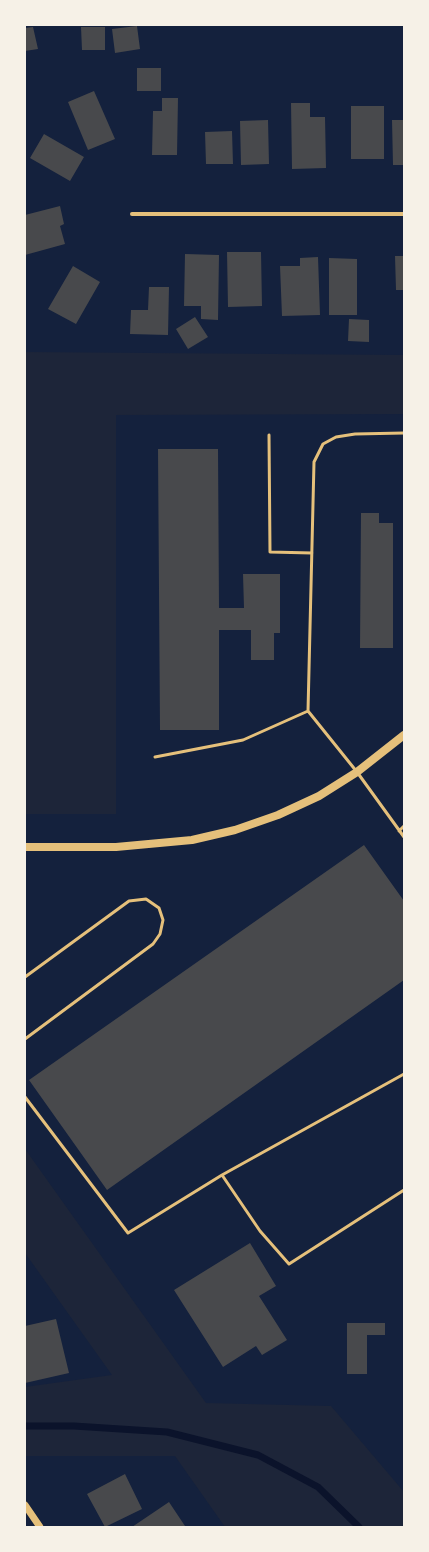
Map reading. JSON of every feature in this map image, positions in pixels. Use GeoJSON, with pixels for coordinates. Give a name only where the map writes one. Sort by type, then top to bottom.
{"type":"FeatureCollection","features":[{"type":"Feature","properties":{"kind":"main road"},"geometry":{"type":"LineString","coordinates":[[25,847],[116,847],[192,840],[235,830],[278,815],[319,796],[357,772],[404,735]]}},
{"type":"Feature","properties":{"kind":"street"},"geometry":{"type":"LineString","coordinates":[[132,214],[404,214]]}},
{"type":"Feature","properties":{"kind":"street"},"geometry":{"type":"LineString","coordinates":[[25,1505],[40,1527]]}},
{"type":"Feature","properties":{"kind":"lane"},"geometry":{"type":"LineString","coordinates":[[404,433],[355,434],[336,437],[322,444],[314,462],[308,711],[357,772],[404,837]]}},
{"type":"Feature","properties":{"kind":"lane"},"geometry":{"type":"LineString","coordinates":[[269,435],[270,552],[312,553]]}},
{"type":"Feature","properties":{"kind":"lane"},"geometry":{"type":"LineString","coordinates":[[155,757],[243,740],[308,711]]}},
{"type":"Feature","properties":{"kind":"lane"},"geometry":{"type":"LineString","coordinates":[[399,831],[404,826]]}},
{"type":"Feature","properties":{"kind":"lane"},"geometry":{"type":"LineString","coordinates":[[25,977],[129,901],[146,899],[159,908],[163,920],[160,934],[153,944],[25,1039]]}},
{"type":"Feature","properties":{"kind":"lane"},"geometry":{"type":"LineString","coordinates":[[25,1097],[128,1233],[222,1175],[404,1074]]}},
{"type":"Feature","properties":{"kind":"lane"},"geometry":{"type":"LineString","coordinates":[[222,1175],[260,1231],[290,1264],[404,1190]]}},
{"type":"Feature","properties":{"kind":"shaded area"},"geometry":{"type":"Polygon","coordinates":[[[25,352],[404,355],[404,414],[116,415],[116,814],[25,814],[25,352]]]}},
{"type":"Feature","properties":{"kind":"shaded area"},"geometry":{"type":"Polygon","coordinates":[[[25,1149],[206,1403],[331,1406],[404,1492],[404,1527],[225,1527],[175,1456],[25,1456],[25,1387],[112,1375],[25,1253],[25,1149]]]}},
{"type":"Feature","properties":{"kind":"building"},"geometry":{"type":"Polygon","coordinates":[[[137,26],[140,49],[115,53],[112,29],[137,26]]]}},
{"type":"Feature","properties":{"kind":"building"},"geometry":{"type":"Polygon","coordinates":[[[33,27],[38,49],[25,51],[25,28],[33,27]]]}},
{"type":"Feature","properties":{"kind":"building"},"geometry":{"type":"Polygon","coordinates":[[[81,27],[105,27],[105,50],[82,50],[81,27]]]}},
{"type":"Feature","properties":{"kind":"building"},"geometry":{"type":"Polygon","coordinates":[[[137,68],[161,68],[161,91],[137,91],[137,68]]]}},
{"type":"Feature","properties":{"kind":"building"},"geometry":{"type":"Polygon","coordinates":[[[94,91],[115,139],[88,150],[68,102],[94,91]]]}},
{"type":"Feature","properties":{"kind":"building"},"geometry":{"type":"Polygon","coordinates":[[[162,98],[178,98],[177,155],[152,155],[153,111],[162,111],[162,98]]]}},
{"type":"Feature","properties":{"kind":"building"},"geometry":{"type":"Polygon","coordinates":[[[291,103],[310,103],[310,117],[325,117],[326,168],[292,169],[291,103]]]}},
{"type":"Feature","properties":{"kind":"building"},"geometry":{"type":"Polygon","coordinates":[[[351,106],[384,106],[384,159],[351,159],[351,106]]]}},
{"type":"Feature","properties":{"kind":"building"},"geometry":{"type":"Polygon","coordinates":[[[268,120],[269,164],[241,165],[240,121],[268,120]]]}},
{"type":"Feature","properties":{"kind":"building"},"geometry":{"type":"Polygon","coordinates":[[[392,120],[404,120],[404,165],[393,165],[392,120]]]}},
{"type":"Feature","properties":{"kind":"building"},"geometry":{"type":"Polygon","coordinates":[[[232,131],[233,164],[206,164],[205,132],[232,131]]]}},
{"type":"Feature","properties":{"kind":"building"},"geometry":{"type":"Polygon","coordinates":[[[44,134],[84,157],[70,181],[30,158],[44,134]]]}},
{"type":"Feature","properties":{"kind":"building"},"geometry":{"type":"Polygon","coordinates":[[[60,206],[64,224],[60,226],[65,244],[25,255],[25,215],[60,206]]]}},
{"type":"Feature","properties":{"kind":"building"},"geometry":{"type":"Polygon","coordinates":[[[227,252],[261,252],[262,306],[228,307],[227,252]]]}},
{"type":"Feature","properties":{"kind":"building"},"geometry":{"type":"Polygon","coordinates":[[[185,254],[219,255],[218,320],[201,319],[201,306],[184,306],[185,254]]]}},
{"type":"Feature","properties":{"kind":"building"},"geometry":{"type":"Polygon","coordinates":[[[395,256],[404,256],[404,290],[396,290],[395,256]]]}},
{"type":"Feature","properties":{"kind":"building"},"geometry":{"type":"Polygon","coordinates":[[[318,257],[320,315],[282,316],[280,266],[300,266],[300,258],[318,257]]]}},
{"type":"Feature","properties":{"kind":"building"},"geometry":{"type":"Polygon","coordinates":[[[329,258],[357,259],[357,315],[329,315],[329,258]]]}},
{"type":"Feature","properties":{"kind":"building"},"geometry":{"type":"Polygon","coordinates":[[[73,266],[100,282],[76,324],[48,309],[73,266]]]}},
{"type":"Feature","properties":{"kind":"building"},"geometry":{"type":"Polygon","coordinates":[[[149,287],[169,287],[168,335],[130,334],[131,310],[148,310],[149,287]]]}},
{"type":"Feature","properties":{"kind":"building"},"geometry":{"type":"Polygon","coordinates":[[[195,317],[208,337],[188,349],[176,329],[195,317]]]}},
{"type":"Feature","properties":{"kind":"building"},"geometry":{"type":"Polygon","coordinates":[[[349,319],[369,320],[369,342],[348,341],[349,319]]]}},
{"type":"Feature","properties":{"kind":"building"},"geometry":{"type":"Polygon","coordinates":[[[158,449],[218,449],[219,608],[244,608],[243,574],[280,574],[280,633],[274,633],[274,660],[251,660],[251,630],[219,630],[219,730],[160,730],[158,449]]]}},
{"type":"Feature","properties":{"kind":"building"},"geometry":{"type":"Polygon","coordinates":[[[361,513],[379,513],[379,523],[393,523],[393,648],[360,648],[361,513]]]}},
{"type":"Feature","properties":{"kind":"building"},"geometry":{"type":"Polygon","coordinates":[[[364,845],[404,901],[404,980],[107,1190],[29,1080],[364,845]]]}},
{"type":"Feature","properties":{"kind":"building"},"geometry":{"type":"Polygon","coordinates":[[[250,1243],[276,1286],[259,1296],[287,1340],[262,1355],[256,1346],[223,1367],[174,1290],[250,1243]]]}},
{"type":"Feature","properties":{"kind":"building"},"geometry":{"type":"Polygon","coordinates":[[[56,1319],[69,1373],[25,1383],[25,1326],[56,1319]]]}},
{"type":"Feature","properties":{"kind":"building"},"geometry":{"type":"Polygon","coordinates":[[[347,1323],[385,1323],[385,1335],[367,1335],[367,1374],[347,1374],[347,1323]]]}},
{"type":"Feature","properties":{"kind":"building"},"geometry":{"type":"Polygon","coordinates":[[[125,1474],[142,1509],[105,1527],[87,1494],[125,1474]]]}},
{"type":"Feature","properties":{"kind":"building"},"geometry":{"type":"Polygon","coordinates":[[[169,1502],[185,1526],[132,1527],[169,1502]]]}},
{"type":"Feature","properties":{"kind":"waterway"},"geometry":{"type":"LineString","coordinates":[[25,1426],[74,1426],[167,1432],[258,1455],[318,1487],[359,1527]]}}]}
